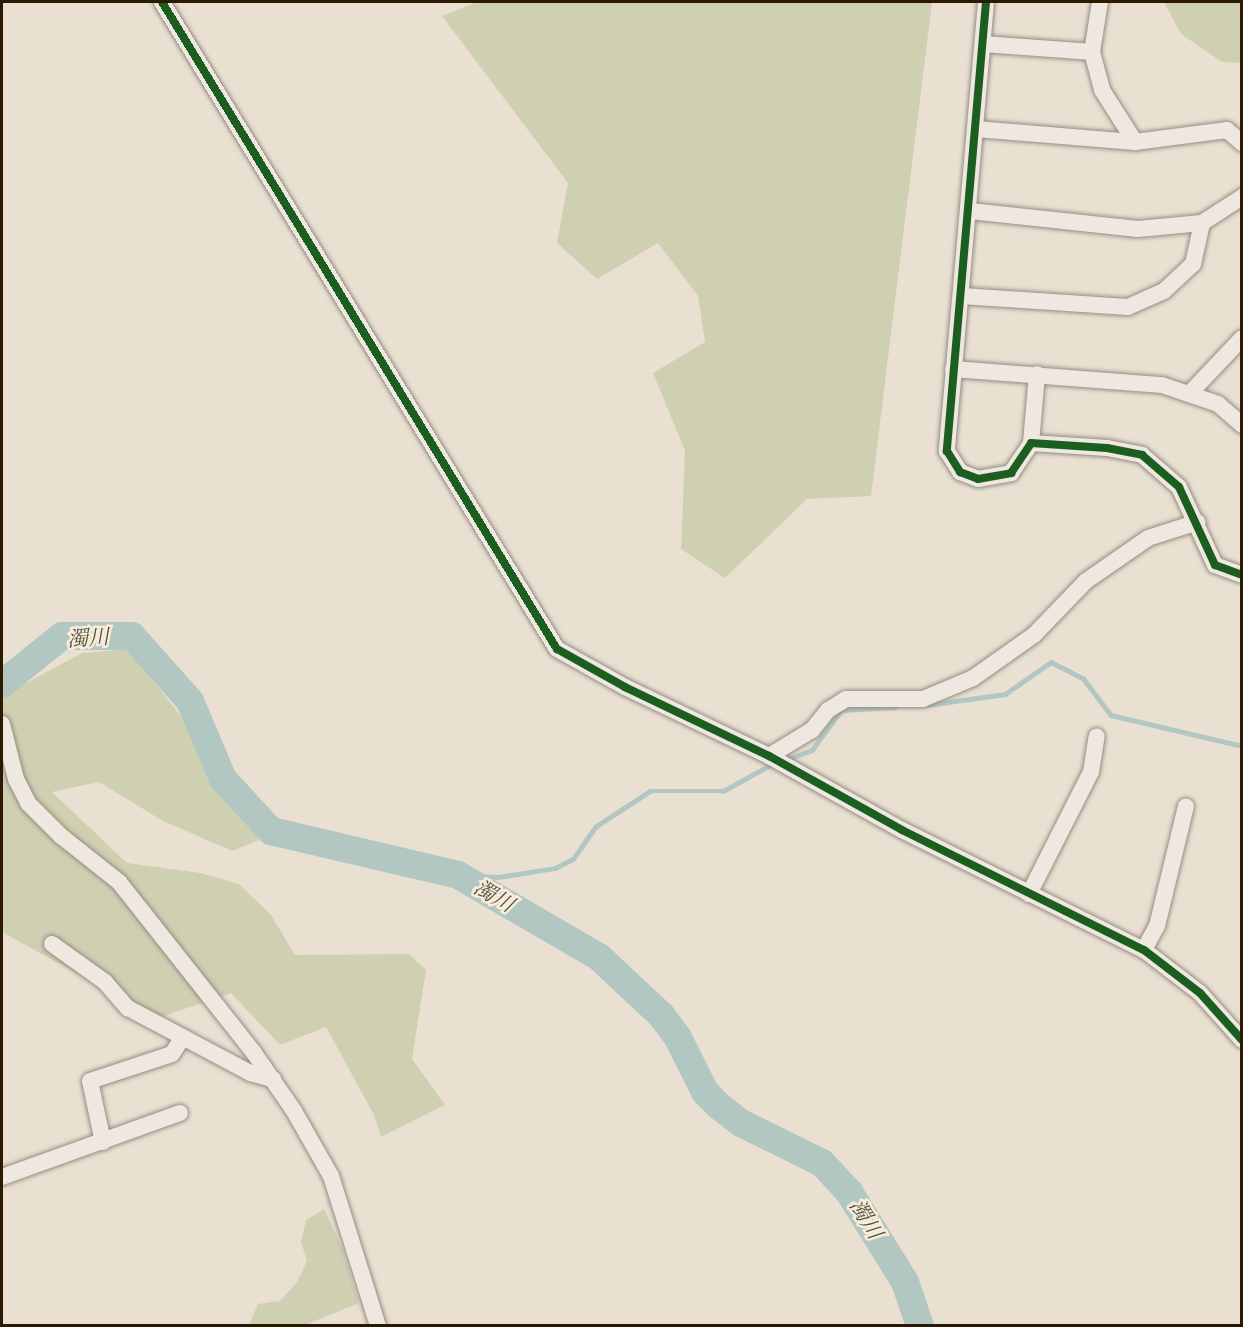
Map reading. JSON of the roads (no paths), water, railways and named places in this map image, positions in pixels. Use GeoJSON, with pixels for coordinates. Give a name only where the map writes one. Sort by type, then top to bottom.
{"type":"FeatureCollection","features":[{"type":"Feature","properties":{"kind":"street"},"geometry":{"type":"LineString","coordinates":[[162,2],[557,649],[625,687],[776,761],[1029,894],[1144,950],[1194,987],[1242,1040]]}},
{"type":"Feature","properties":{"kind":"street"},"geometry":{"type":"LineString","coordinates":[[986,2],[970,211],[953,369],[947,451],[960,472],[978,479],[1011,473],[1031,443],[1037,374]]}},
{"type":"Feature","properties":{"kind":"street"},"geometry":{"type":"LineString","coordinates":[[1100,2],[1092,51],[1102,90],[1135,142]]}},
{"type":"Feature","properties":{"kind":"street"},"geometry":{"type":"LineString","coordinates":[[984,44],[1092,51]]}},
{"type":"Feature","properties":{"kind":"street"},"geometry":{"type":"LineString","coordinates":[[976,129],[1135,142],[1227,130],[1242,143]]}},
{"type":"Feature","properties":{"kind":"street"},"geometry":{"type":"LineString","coordinates":[[970,211],[1138,229],[1202,224],[1242,197]]}},
{"type":"Feature","properties":{"kind":"street"},"geometry":{"type":"LineString","coordinates":[[962,296],[1128,307],[1164,291],[1192,264],[1202,224]]}},
{"type":"Feature","properties":{"kind":"street"},"geometry":{"type":"LineString","coordinates":[[1191,392],[1239,343]]}},
{"type":"Feature","properties":{"kind":"street"},"geometry":{"type":"LineString","coordinates":[[953,369],[1162,385],[1191,392],[1218,404],[1242,425]]}},
{"type":"Feature","properties":{"kind":"street"},"geometry":{"type":"LineString","coordinates":[[1031,443],[1107,448],[1142,454],[1179,487],[1198,522],[1215,565],[1242,575]]}},
{"type":"Feature","properties":{"kind":"street"},"geometry":{"type":"LineString","coordinates":[[776,761],[812,730],[828,710],[846,699],[923,699],[974,678],[1034,635],[1095,575],[1148,538],[1198,522]]}},
{"type":"Feature","properties":{"kind":"street"},"geometry":{"type":"LineString","coordinates":[[2,724],[16,779],[28,803],[52,829],[118,882],[273,1078],[331,1176],[378,1326]]}},
{"type":"Feature","properties":{"kind":"street"},"geometry":{"type":"LineString","coordinates":[[1029,894],[1091,772],[1097,736]]}},
{"type":"Feature","properties":{"kind":"street"},"geometry":{"type":"LineString","coordinates":[[1144,950],[1157,926],[1186,806]]}},
{"type":"Feature","properties":{"kind":"street"},"geometry":{"type":"LineString","coordinates":[[52,944],[105,982],[128,1008],[250,1073],[273,1078]]}},
{"type":"Feature","properties":{"kind":"street"},"geometry":{"type":"LineString","coordinates":[[103,1142],[90,1081],[172,1054],[183,1037]]}},
{"type":"Feature","properties":{"kind":"street"},"geometry":{"type":"LineString","coordinates":[[2,1178],[180,1113]]}},
{"type":"Feature","properties":{"kind":"waterway","name":"濁川"},"geometry":{"type":"LineString","coordinates":[[2,684],[62,636],[132,636],[190,701],[223,779],[271,831],[458,875],[599,957],[661,1015],[677,1036],[705,1092],[719,1106],[741,1123],[822,1163],[849,1192],[905,1282],[920,1326]]}},
{"type":"Feature","properties":{"kind":"waterway"},"geometry":{"type":"LineString","coordinates":[[927,705],[1005,694],[1051,662],[1084,679],[1111,715],[1242,746]]}},
{"type":"Feature","properties":{"kind":"waterway"},"geometry":{"type":"LineString","coordinates":[[785,760],[812,750],[841,710],[895,707]]}},
{"type":"Feature","properties":{"kind":"waterway"},"geometry":{"type":"LineString","coordinates":[[458,875],[498,877],[555,868],[573,859],[595,827],[650,791],[723,791],[774,763]]}}]}
